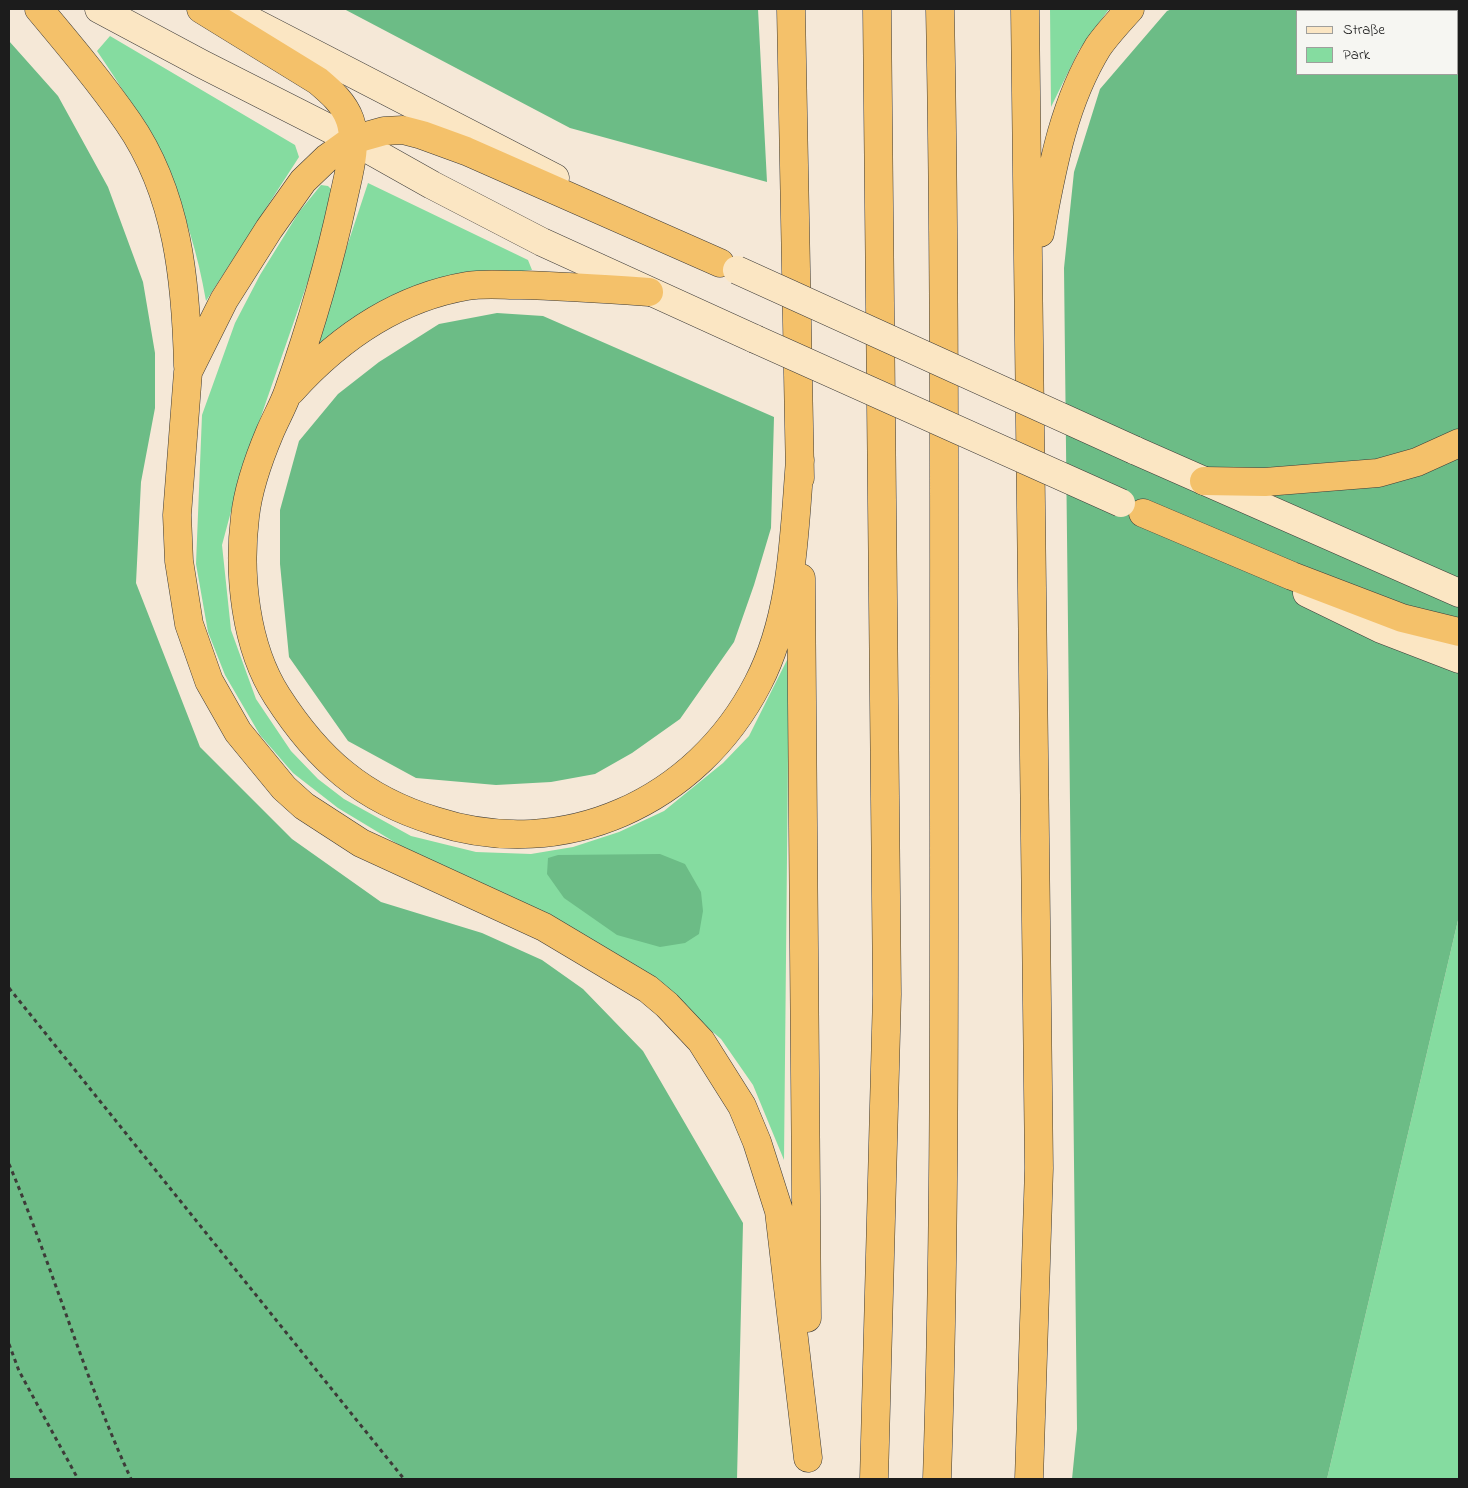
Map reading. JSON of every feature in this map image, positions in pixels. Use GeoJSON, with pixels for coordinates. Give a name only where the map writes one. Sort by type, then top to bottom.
{"type":"FeatureCollection","features":[{"type":"Feature","properties":{"kind":"highway"},"geometry":{"type":"LineString","coordinates":[[40,9],[129,123],[153,169],[176,236],[186,299],[188,372],[177,515],[179,561],[189,624],[209,681],[223,708],[243,738],[278,782],[311,811],[361,843],[384,855],[552,932],[648,989],[667,1004],[701,1040],[742,1106],[757,1142],[779,1211],[808,1468]]}},
{"type":"Feature","properties":{"kind":"highway"},"geometry":{"type":"LineString","coordinates":[[201,9],[318,81],[329,90],[344,109],[351,122],[350,171],[335,240],[287,396],[269,433],[254,477],[245,514],[244,584],[253,638],[275,693],[295,721],[342,773],[368,792],[399,808],[458,828],[483,833],[516,835],[552,833],[582,827],[614,816],[667,789],[689,772],[722,738],[739,716],[760,681],[778,633],[793,551],[800,460]]}},
{"type":"Feature","properties":{"kind":"highway"},"geometry":{"type":"LineString","coordinates":[[791,9],[800,460],[808,1468]]}},
{"type":"Feature","properties":{"kind":"highway"},"geometry":{"type":"LineString","coordinates":[[874,1479],[887,994],[877,9]]}},
{"type":"Feature","properties":{"kind":"highway"},"geometry":{"type":"LineString","coordinates":[[937,1479],[942,1314],[944,1006],[944,236],[940,9]]}},
{"type":"Feature","properties":{"kind":"highway"},"geometry":{"type":"LineString","coordinates":[[1025,9],[1039,1168],[1029,1479]]}},
{"type":"Feature","properties":{"kind":"highway"},"geometry":{"type":"LineString","coordinates":[[1029,291],[1055,152],[1074,94],[1098,47],[1130,9]]}},
{"type":"Feature","properties":{"kind":"highway"},"geometry":{"type":"LineString","coordinates":[[188,372],[224,300],[269,229],[304,181],[327,158],[352,140],[384,131],[403,130],[422,134],[466,151],[728,267]]}},
{"type":"Feature","properties":{"kind":"highway"},"geometry":{"type":"LineString","coordinates":[[287,396],[312,368],[343,343],[395,308],[428,295],[468,286],[495,285],[561,286],[649,292]]}},
{"type":"Feature","properties":{"kind":"highway"},"geometry":{"type":"LineString","coordinates":[[1204,481],[1265,482],[1378,473],[1417,462],[1459,442]]}},
{"type":"Feature","properties":{"kind":"highway"},"geometry":{"type":"LineString","coordinates":[[1132,508],[1292,576],[1402,618],[1459,632]]}},
{"type":"Feature","properties":{"kind":"main road"},"geometry":{"type":"LineString","coordinates":[[99,9],[352,140],[432,185],[542,242],[649,292],[1132,508],[1381,629],[1459,659]]}},
{"type":"Feature","properties":{"kind":"main road"},"geometry":{"type":"LineString","coordinates":[[228,9],[728,267],[1134,450],[1459,593]]}},
{"type":"Feature","properties":{"kind":"path"},"geometry":{"type":"LineString","coordinates":[[9,988],[404,1479]]}},
{"type":"Feature","properties":{"kind":"path"},"geometry":{"type":"LineString","coordinates":[[9,1164],[38,1234],[114,1441],[131,1479]]}},
{"type":"Feature","properties":{"kind":"path"},"geometry":{"type":"LineString","coordinates":[[9,1344],[19,1371],[78,1479]]}},
{"type":"Feature","properties":{"kind":"green space"},"geometry":{"type":"Polygon","coordinates":[[[344,9],[758,9],[767,182],[570,128],[344,9]]]}},
{"type":"Feature","properties":{"kind":"green space"},"geometry":{"type":"Polygon","coordinates":[[[1050,9],[1109,9],[1079,50],[1051,107],[1050,9]]]}},
{"type":"Feature","properties":{"kind":"green space"},"geometry":{"type":"Polygon","coordinates":[[[1172,9],[1459,9],[1459,916],[1327,1479],[1072,1479],[1077,1429],[1064,268],[1074,172],[1100,89],[1167,11],[1172,9]]]}},
{"type":"Feature","properties":{"kind":"green space"},"geometry":{"type":"Polygon","coordinates":[[[110,36],[295,145],[299,157],[206,301],[190,233],[166,170],[135,110],[97,51],[110,36]]]}},
{"type":"Feature","properties":{"kind":"green space"},"geometry":{"type":"Polygon","coordinates":[[[9,41],[58,96],[108,187],[143,282],[155,353],[155,408],[141,482],[136,583],[200,747],[292,839],[381,902],[482,933],[542,960],[583,989],[643,1051],[743,1223],[737,1479],[9,1479],[9,41]]]}},
{"type":"Feature","properties":{"kind":"green space"},"geometry":{"type":"Polygon","coordinates":[[[368,183],[528,260],[532,270],[475,276],[319,348],[314,346],[368,183]]]}},
{"type":"Feature","properties":{"kind":"green space"},"geometry":{"type":"Polygon","coordinates":[[[321,185],[328,186],[332,190],[326,229],[241,474],[222,545],[231,630],[256,699],[291,751],[318,779],[344,799],[411,836],[476,852],[531,854],[573,847],[619,832],[664,811],[723,763],[749,736],[789,656],[784,1160],[753,1085],[721,1039],[651,979],[486,888],[401,846],[338,808],[293,773],[260,735],[225,675],[208,632],[196,564],[202,415],[235,323],[260,275],[299,212],[321,185]],[[558,855],[703,911],[595,855],[558,855]]]}},
{"type":"Feature","properties":{"kind":"green space"},"geometry":{"type":"Polygon","coordinates":[[[497,313],[543,316],[774,417],[771,528],[734,642],[680,719],[632,753],[595,774],[551,782],[496,785],[416,778],[348,741],[289,657],[280,564],[280,510],[299,441],[338,394],[379,362],[439,324],[497,313]]]}},
{"type":"Feature","properties":{"kind":"green space"},"geometry":{"type":"Polygon","coordinates":[[[660,854],[685,864],[701,892],[703,911],[699,934],[685,943],[660,947],[617,935],[564,898],[547,874],[548,858],[558,855],[660,854]]]}},
{"type":"Feature","properties":{"kind":"green space"},"geometry":{"type":"Polygon","coordinates":[[[1459,916],[1459,1479],[1327,1479],[1459,916]]]}}]}
